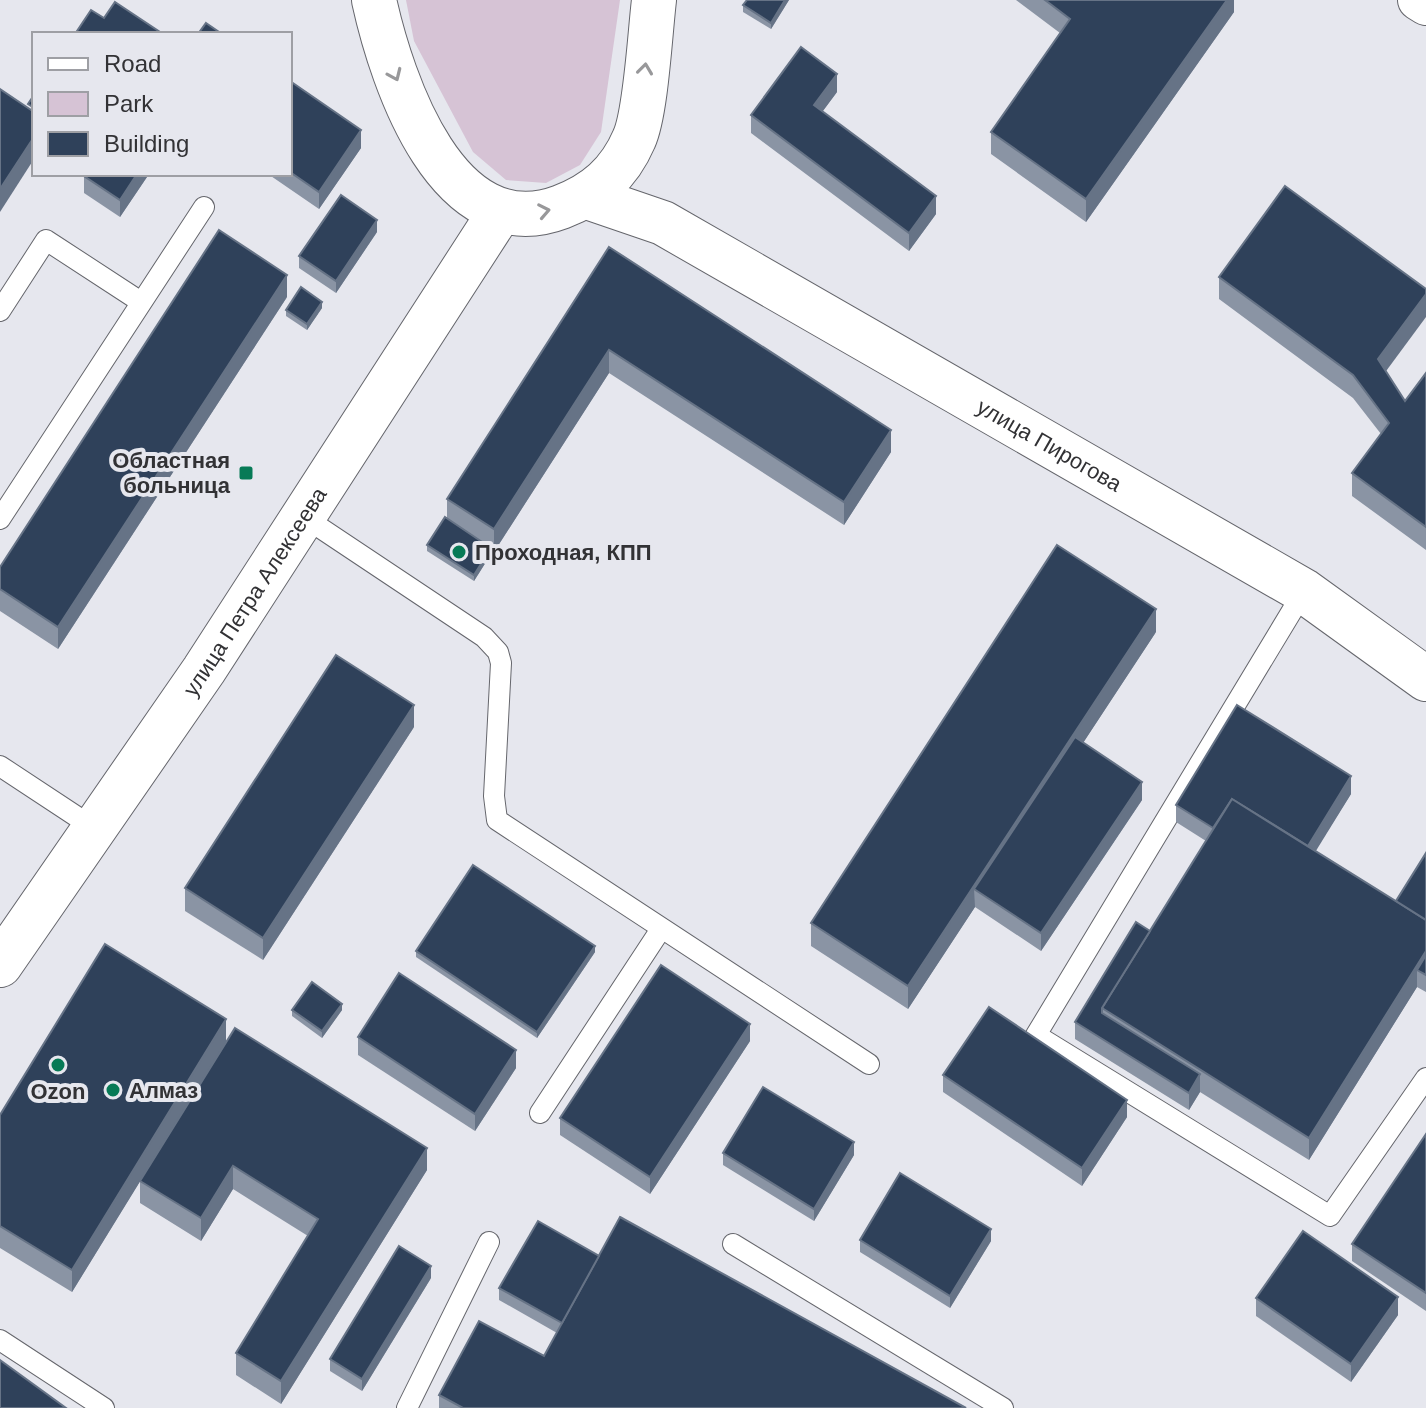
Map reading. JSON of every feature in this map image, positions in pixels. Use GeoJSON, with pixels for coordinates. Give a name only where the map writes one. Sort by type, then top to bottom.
{"type":"FeatureCollection","features":[{"type":"Feature","properties":{"kind":"street"},"geometry":{"type":"LineString","coordinates":[[374,0],[386,56],[415,122],[445,172],[500,212],[542,214],[587,197],[609,180],[635,138]]}},
{"type":"Feature","properties":{"kind":"street"},"geometry":{"type":"LineString","coordinates":[[654,0],[635,138],[645,188],[663,223]]}},
{"type":"Feature","properties":{"kind":"street"},"geometry":{"type":"LineString","coordinates":[[1418,0],[1426,5]]}},
{"type":"Feature","properties":{"kind":"street","name":"улица Пирогова"},"geometry":{"type":"LineString","coordinates":[[587,197],[663,223],[1304,591],[1426,679]]}},
{"type":"Feature","properties":{"kind":"street","name":"улица Петра Алексеева"},"geometry":{"type":"LineString","coordinates":[[0,965],[304,517],[500,212]]}},
{"type":"Feature","properties":{"kind":"lane"},"geometry":{"type":"LineString","coordinates":[[0,519],[204,207]]}},
{"type":"Feature","properties":{"kind":"lane"},"geometry":{"type":"LineString","coordinates":[[0,311],[46,240],[141,302]]}},
{"type":"Feature","properties":{"kind":"lane"},"geometry":{"type":"LineString","coordinates":[[304,517],[491,643],[501,663],[494,796],[497,820],[869,1064]]}},
{"type":"Feature","properties":{"kind":"lane"},"geometry":{"type":"LineString","coordinates":[[1304,591],[1036,1035],[1330,1216],[1426,1078]]}},
{"type":"Feature","properties":{"kind":"lane"},"geometry":{"type":"LineString","coordinates":[[0,766],[94,828]]}},
{"type":"Feature","properties":{"kind":"lane"},"geometry":{"type":"LineString","coordinates":[[540,1113],[661,929]]}},
{"type":"Feature","properties":{"kind":"lane"},"geometry":{"type":"LineString","coordinates":[[407,1408],[489,1242]]}},
{"type":"Feature","properties":{"kind":"lane"},"geometry":{"type":"LineString","coordinates":[[733,1244],[1003,1408]]}},
{"type":"Feature","properties":{"kind":"lane"},"geometry":{"type":"LineString","coordinates":[[0,1340],[104,1408]]}},
{"type":"Feature","properties":{"kind":"green space"},"geometry":{"type":"Polygon","coordinates":[[[406,0],[620,0],[601,132],[580,165],[546,183],[506,180],[473,152],[414,41],[406,0]]]}},
{"type":"Feature","properties":{"kind":"building"},"geometry":{"type":"Polygon","coordinates":[[[747,0],[785,0],[771,23],[743,5],[747,0]]]}},
{"type":"Feature","properties":{"kind":"building"},"geometry":{"type":"Polygon","coordinates":[[[1045,0],[1227,0],[1086,199],[991,132],[1070,19],[1045,0]]]}},
{"type":"Feature","properties":{"kind":"building"},"geometry":{"type":"Polygon","coordinates":[[[115,2],[160,32],[76,32],[91,10],[104,18],[115,2]]]}},
{"type":"Feature","properties":{"kind":"building"},"geometry":{"type":"Polygon","coordinates":[[[206,23],[219,32],[199,32],[206,23]]]}},
{"type":"Feature","properties":{"kind":"building"},"geometry":{"type":"Polygon","coordinates":[[[801,47],[837,74],[814,105],[936,196],[909,233],[751,115],[801,47]]]}},
{"type":"Feature","properties":{"kind":"building"},"geometry":{"type":"Polygon","coordinates":[[[292,82],[361,130],[319,192],[292,173],[292,82]]]}},
{"type":"Feature","properties":{"kind":"building"},"geometry":{"type":"Polygon","coordinates":[[[0,89],[32,111],[32,140],[0,189],[0,89]]]}},
{"type":"Feature","properties":{"kind":"building"},"geometry":{"type":"Polygon","coordinates":[[[84,176],[136,176],[120,200],[84,176]]]}},
{"type":"Feature","properties":{"kind":"building"},"geometry":{"type":"Polygon","coordinates":[[[1285,186],[1426,289],[1426,294],[1378,359],[1405,401],[1426,373],[1426,527],[1352,473],[1389,423],[1353,375],[1219,277],[1285,186]]]}},
{"type":"Feature","properties":{"kind":"building"},"geometry":{"type":"Polygon","coordinates":[[[341,195],[377,220],[336,281],[299,256],[341,195]]]}},
{"type":"Feature","properties":{"kind":"building"},"geometry":{"type":"Polygon","coordinates":[[[219,230],[287,275],[58,627],[0,589],[0,567],[219,230]]]}},
{"type":"Feature","properties":{"kind":"building"},"geometry":{"type":"Polygon","coordinates":[[[609,247],[891,430],[844,502],[609,350],[494,529],[447,499],[609,247]]]}},
{"type":"Feature","properties":{"kind":"building"},"geometry":{"type":"Polygon","coordinates":[[[301,287],[322,302],[307,324],[286,310],[301,287]]]}},
{"type":"Feature","properties":{"kind":"building","name":"Проходная, КПП"},"geometry":{"type":"Polygon","coordinates":[[[445,517],[491,548],[474,575],[427,545],[445,517]]]}},
{"type":"Feature","properties":{"kind":"building"},"geometry":{"type":"Polygon","coordinates":[[[1057,545],[1156,609],[908,986],[811,923],[1057,545]]]}},
{"type":"Feature","properties":{"kind":"building"},"geometry":{"type":"Polygon","coordinates":[[[336,655],[414,705],[263,938],[185,888],[336,655]]]}},
{"type":"Feature","properties":{"kind":"building"},"geometry":{"type":"Polygon","coordinates":[[[1237,705],[1351,776],[1308,846],[1232,799],[1213,828],[1176,805],[1237,705]]]}},
{"type":"Feature","properties":{"kind":"building"},"geometry":{"type":"Polygon","coordinates":[[[1075,737],[1142,782],[1041,933],[974,889],[1075,737]]]}},
{"type":"Feature","properties":{"kind":"building"},"geometry":{"type":"Polygon","coordinates":[[[1232,799],[1426,920],[1426,951],[1309,1138],[1102,1008],[1232,799]]]}},
{"type":"Feature","properties":{"kind":"building"},"geometry":{"type":"Polygon","coordinates":[[[1426,853],[1426,920],[1396,901],[1426,853]]]}},
{"type":"Feature","properties":{"kind":"building"},"geometry":{"type":"Polygon","coordinates":[[[473,865],[595,946],[537,1032],[416,951],[473,865]]]}},
{"type":"Feature","properties":{"kind":"building"},"geometry":{"type":"Polygon","coordinates":[[[1136,922],[1150,931],[1102,1008],[1102,1013],[1200,1074],[1189,1093],[1075,1022],[1136,922]]]}},
{"type":"Feature","properties":{"kind":"building","name":"Алмаз"},"geometry":{"type":"Polygon","coordinates":[[[105,944],[226,1019],[72,1270],[0,1226],[0,1115],[105,944]]]}},
{"type":"Feature","properties":{"kind":"building"},"geometry":{"type":"Polygon","coordinates":[[[1426,955],[1426,975],[1417,970],[1426,955]]]}},
{"type":"Feature","properties":{"kind":"building"},"geometry":{"type":"Polygon","coordinates":[[[661,965],[750,1024],[650,1177],[560,1118],[661,965]]]}},
{"type":"Feature","properties":{"kind":"building"},"geometry":{"type":"Polygon","coordinates":[[[399,973],[516,1050],[475,1114],[358,1037],[399,973]]]}},
{"type":"Feature","properties":{"kind":"building"},"geometry":{"type":"Polygon","coordinates":[[[312,982],[342,1004],[322,1031],[292,1010],[312,982]]]}},
{"type":"Feature","properties":{"kind":"building"},"geometry":{"type":"Polygon","coordinates":[[[989,1007],[1127,1100],[1082,1168],[943,1075],[989,1007]]]}},
{"type":"Feature","properties":{"kind":"building"},"geometry":{"type":"Polygon","coordinates":[[[235,1028],[427,1148],[281,1381],[236,1353],[318,1219],[233,1166],[201,1218],[140,1181],[235,1028]]]}},
{"type":"Feature","properties":{"kind":"building"},"geometry":{"type":"Polygon","coordinates":[[[763,1087],[854,1142],[814,1209],[723,1153],[763,1087]]]}},
{"type":"Feature","properties":{"kind":"building"},"geometry":{"type":"Polygon","coordinates":[[[1426,1134],[1426,1293],[1352,1244],[1426,1134]]]}},
{"type":"Feature","properties":{"kind":"building"},"geometry":{"type":"Polygon","coordinates":[[[900,1173],[991,1229],[950,1296],[860,1240],[900,1173]]]}},
{"type":"Feature","properties":{"kind":"building"},"geometry":{"type":"Polygon","coordinates":[[[620,1217],[966,1408],[463,1408],[439,1395],[479,1321],[544,1356],[620,1217]]]}},
{"type":"Feature","properties":{"kind":"building"},"geometry":{"type":"Polygon","coordinates":[[[538,1221],[599,1256],[562,1323],[499,1288],[538,1221]]]}},
{"type":"Feature","properties":{"kind":"building"},"geometry":{"type":"Polygon","coordinates":[[[1303,1231],[1398,1297],[1351,1364],[1256,1298],[1303,1231]]]}},
{"type":"Feature","properties":{"kind":"building"},"geometry":{"type":"Polygon","coordinates":[[[399,1246],[431,1266],[362,1379],[330,1359],[399,1246]]]}},
{"type":"Feature","properties":{"kind":"building"},"geometry":{"type":"Polygon","coordinates":[[[0,1360],[66,1408],[0,1408],[0,1360]]]}},
{"type":"Feature","properties":{"kind":"place","name":"Областная больница"},"geometry":{"type":"Point","coordinates":[246,473]}},
{"type":"Feature","properties":{"kind":"place","name":"Проходная, КПП"},"geometry":{"type":"Point","coordinates":[459,552]}},
{"type":"Feature","properties":{"kind":"place","name":"Ozon"},"geometry":{"type":"Point","coordinates":[58,1065]}},
{"type":"Feature","properties":{"kind":"place","name":"Алмаз"},"geometry":{"type":"Point","coordinates":[113,1090]}}]}
